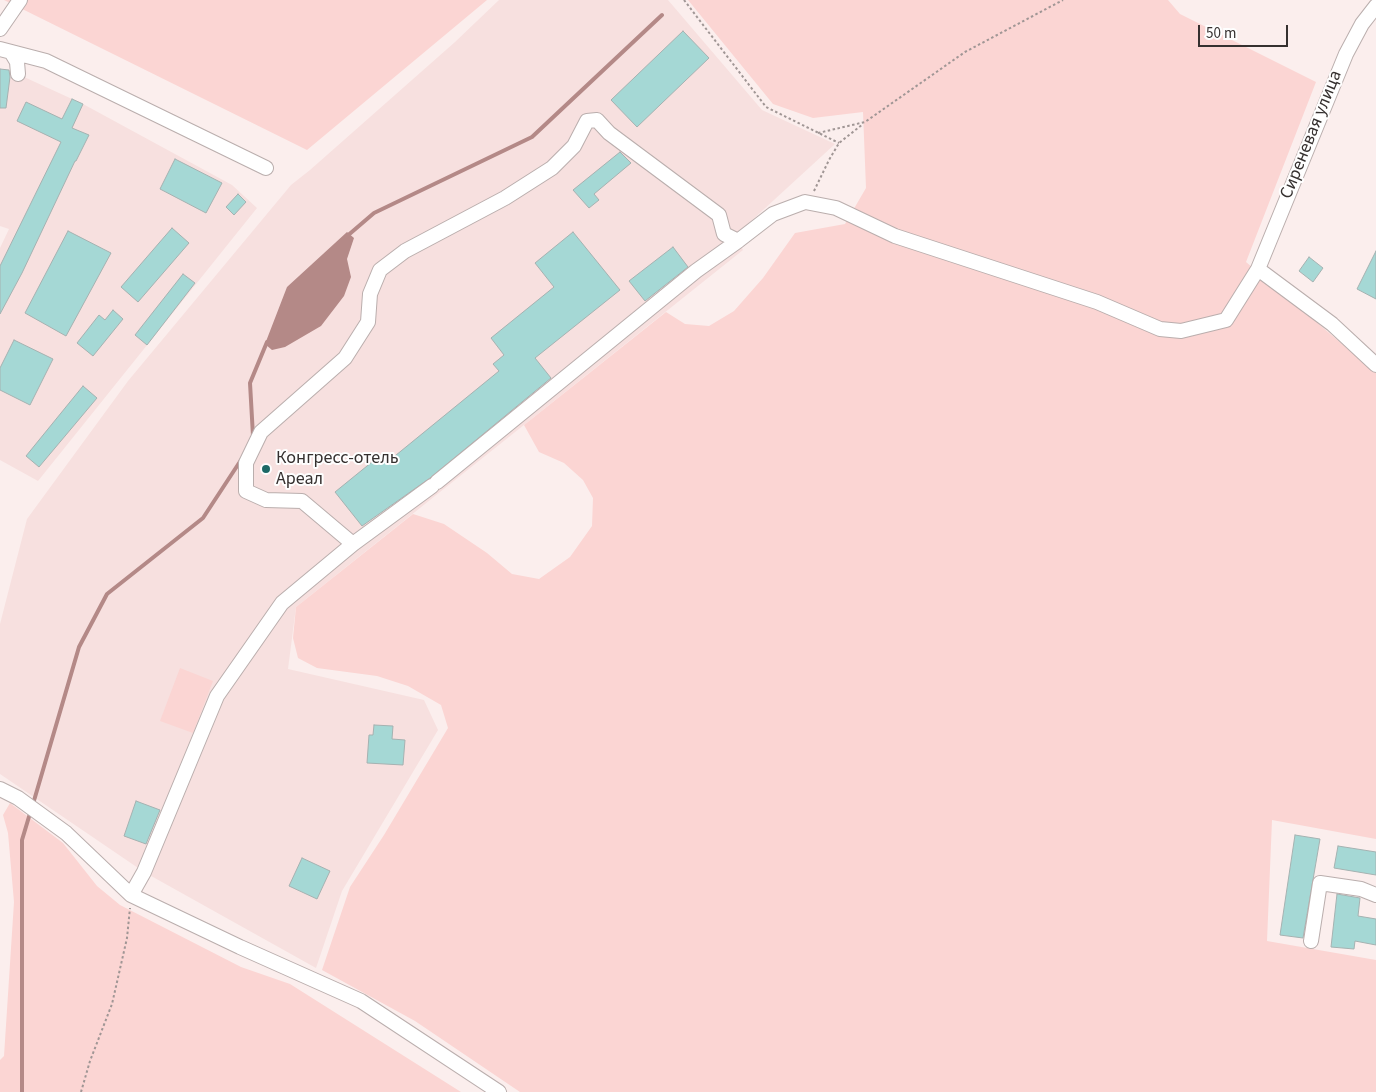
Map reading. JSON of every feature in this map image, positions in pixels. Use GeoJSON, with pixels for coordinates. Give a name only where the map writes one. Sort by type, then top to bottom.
{"type":"FeatureCollection","features":[{"type":"Feature","properties":{"kind":"street"},"geometry":{"type":"LineString","coordinates":[[0,29],[20,0]]}},
{"type":"Feature","properties":{"kind":"street","name":"Сиреневая улица"},"geometry":{"type":"LineString","coordinates":[[806,202],[836,208],[895,236],[1097,302],[1160,329],[1182,331],[1226,320],[1258,269],[1346,54],[1362,24],[1376,6]]}},
{"type":"Feature","properties":{"kind":"street"},"geometry":{"type":"LineString","coordinates":[[5,50],[17,62],[18,74]]}},
{"type":"Feature","properties":{"kind":"street"},"geometry":{"type":"LineString","coordinates":[[5,50],[46,62],[266,168]]}},
{"type":"Feature","properties":{"kind":"street"},"geometry":{"type":"LineString","coordinates":[[353,544],[302,502],[266,500],[246,491],[246,464],[261,432],[345,358],[368,322],[370,294],[380,270],[405,251],[505,198],[552,168],[574,146],[587,121],[597,120],[609,133],[719,215],[724,234],[738,241]]}},
{"type":"Feature","properties":{"kind":"street"},"geometry":{"type":"LineString","coordinates":[[131,896],[144,872],[217,696],[282,603],[353,544],[434,484],[696,271],[772,214],[806,202]]}},
{"type":"Feature","properties":{"kind":"street"},"geometry":{"type":"LineString","coordinates":[[1258,269],[1332,324],[1376,365]]}},
{"type":"Feature","properties":{"kind":"street"},"geometry":{"type":"LineString","coordinates":[[0,789],[18,798],[66,833],[131,896],[361,1001],[499,1092]]}},
{"type":"Feature","properties":{"kind":"street"},"geometry":{"type":"LineString","coordinates":[[1311,941],[1320,883],[1362,889],[1376,895]]}},
{"type":"Feature","properties":{"kind":"path"},"geometry":{"type":"LineString","coordinates":[[684,0],[766,107],[839,143]]}},
{"type":"Feature","properties":{"kind":"path"},"geometry":{"type":"LineString","coordinates":[[806,202],[812,196],[839,143],[865,122],[965,52],[1063,0]]}},
{"type":"Feature","properties":{"kind":"path"},"geometry":{"type":"LineString","coordinates":[[818,133],[865,122]]}},
{"type":"Feature","properties":{"kind":"path"},"geometry":{"type":"LineString","coordinates":[[81,1092],[90,1061],[112,1004],[127,938],[131,896]]}},
{"type":"Feature","properties":{"kind":"shaded area"},"geometry":{"type":"Polygon","coordinates":[[[4,0],[487,0],[307,150],[4,0]]]}},
{"type":"Feature","properties":{"kind":"shaded area","name":"Конгресс-отель Ареал"},"geometry":{"type":"Polygon","coordinates":[[[499,0],[668,0],[762,110],[835,144],[750,222],[738,241],[743,250],[296,607],[288,669],[424,700],[438,730],[342,891],[316,968],[144,872],[0,774],[0,624],[27,519],[128,381],[291,185],[455,42],[499,0]]]}},
{"type":"Feature","properties":{"kind":"shaded area"},"geometry":{"type":"Polygon","coordinates":[[[688,0],[1168,0],[1180,14],[1316,82],[1246,262],[1376,373],[1376,839],[1272,820],[1267,941],[1376,960],[1376,1092],[520,1092],[415,1021],[322,970],[350,887],[384,835],[448,728],[441,705],[408,686],[377,676],[317,668],[298,658],[293,638],[296,607],[413,514],[444,524],[487,553],[512,574],[539,579],[570,557],[592,526],[593,498],[583,480],[564,463],[539,452],[524,425],[666,312],[685,324],[709,326],[734,311],[763,278],[795,233],[845,224],[866,188],[863,112],[813,118],[773,104],[688,0]]]}},
{"type":"Feature","properties":{"kind":"shaded area"},"geometry":{"type":"Polygon","coordinates":[[[0,69],[11,71],[83,104],[232,185],[257,208],[38,481],[0,460],[0,248],[9,229],[0,226],[0,69]]]}},
{"type":"Feature","properties":{"kind":"shaded area"},"geometry":{"type":"Polygon","coordinates":[[[347,232],[354,238],[347,259],[351,277],[344,296],[321,326],[285,347],[272,350],[265,344],[287,287],[347,232]]]}},
{"type":"Feature","properties":{"kind":"shaded area"},"geometry":{"type":"Polygon","coordinates":[[[180,668],[213,681],[193,733],[160,721],[180,668]]]}},
{"type":"Feature","properties":{"kind":"shaded area"},"geometry":{"type":"Polygon","coordinates":[[[10,803],[63,843],[97,886],[120,905],[241,967],[290,984],[461,1092],[0,1092],[0,1060],[4,1056],[14,902],[8,833],[3,815],[10,803]]]}},
{"type":"Feature","properties":{"kind":"building"},"geometry":{"type":"Polygon","coordinates":[[[683,31],[709,58],[637,127],[611,100],[683,31]]]}},
{"type":"Feature","properties":{"kind":"building"},"geometry":{"type":"Polygon","coordinates":[[[0,69],[9,70],[10,77],[6,108],[0,108],[0,69]]]}},
{"type":"Feature","properties":{"kind":"building"},"geometry":{"type":"Polygon","coordinates":[[[72,99],[83,104],[72,128],[89,135],[0,314],[0,266],[61,142],[17,121],[26,102],[62,119],[72,99]]]}},
{"type":"Feature","properties":{"kind":"building"},"geometry":{"type":"Polygon","coordinates":[[[620,152],[631,163],[594,194],[599,200],[589,208],[573,190],[620,152]]]}},
{"type":"Feature","properties":{"kind":"building"},"geometry":{"type":"Polygon","coordinates":[[[175,159],[222,183],[206,213],[160,189],[175,159]]]}},
{"type":"Feature","properties":{"kind":"building"},"geometry":{"type":"Polygon","coordinates":[[[238,194],[246,202],[234,215],[226,207],[238,194]]]}},
{"type":"Feature","properties":{"kind":"building"},"geometry":{"type":"Polygon","coordinates":[[[172,228],[189,243],[138,302],[121,287],[172,228]]]}},
{"type":"Feature","properties":{"kind":"building"},"geometry":{"type":"Polygon","coordinates":[[[68,231],[111,253],[66,336],[25,313],[68,231]]]}},
{"type":"Feature","properties":{"kind":"building"},"geometry":{"type":"Polygon","coordinates":[[[573,232],[620,290],[535,358],[551,378],[430,478],[362,526],[335,492],[383,453],[390,460],[499,371],[493,364],[504,355],[491,338],[554,287],[535,263],[573,232]]]}},
{"type":"Feature","properties":{"kind":"building"},"geometry":{"type":"Polygon","coordinates":[[[673,247],[688,267],[645,301],[629,281],[673,247]]]}},
{"type":"Feature","properties":{"kind":"building"},"geometry":{"type":"Polygon","coordinates":[[[1376,251],[1376,299],[1357,289],[1376,251]]]}},
{"type":"Feature","properties":{"kind":"building"},"geometry":{"type":"Polygon","coordinates":[[[1309,257],[1323,268],[1313,282],[1299,271],[1309,257]]]}},
{"type":"Feature","properties":{"kind":"building"},"geometry":{"type":"Polygon","coordinates":[[[183,274],[195,283],[147,345],[135,335],[183,274]]]}},
{"type":"Feature","properties":{"kind":"building"},"geometry":{"type":"Polygon","coordinates":[[[113,310],[123,319],[93,356],[77,343],[99,315],[105,320],[113,310]]]}},
{"type":"Feature","properties":{"kind":"building"},"geometry":{"type":"Polygon","coordinates":[[[14,340],[53,359],[30,405],[0,390],[0,368],[14,340]]]}},
{"type":"Feature","properties":{"kind":"building"},"geometry":{"type":"Polygon","coordinates":[[[83,386],[97,398],[39,467],[26,456],[83,386]]]}},
{"type":"Feature","properties":{"kind":"building"},"geometry":{"type":"Polygon","coordinates":[[[374,725],[393,726],[392,739],[405,740],[403,765],[367,763],[369,735],[373,735],[374,725]]]}},
{"type":"Feature","properties":{"kind":"building"},"geometry":{"type":"Polygon","coordinates":[[[136,801],[160,810],[146,844],[124,836],[136,801]]]}},
{"type":"Feature","properties":{"kind":"building"},"geometry":{"type":"Polygon","coordinates":[[[1295,835],[1320,839],[1303,938],[1280,935],[1295,835]]]}},
{"type":"Feature","properties":{"kind":"building"},"geometry":{"type":"Polygon","coordinates":[[[1338,846],[1376,852],[1376,875],[1334,868],[1338,846]]]}},
{"type":"Feature","properties":{"kind":"building"},"geometry":{"type":"Polygon","coordinates":[[[302,858],[330,871],[317,899],[289,886],[302,858]]]}},
{"type":"Feature","properties":{"kind":"building"},"geometry":{"type":"Polygon","coordinates":[[[1337,894],[1360,898],[1358,916],[1376,919],[1376,945],[1355,941],[1354,949],[1331,947],[1337,894]]]}},
{"type":"Feature","properties":{"kind":"waterway"},"geometry":{"type":"LineString","coordinates":[[346,237],[374,213],[532,137],[662,15]]}},
{"type":"Feature","properties":{"kind":"waterway"},"geometry":{"type":"LineString","coordinates":[[253,436],[250,383],[267,342]]}},
{"type":"Feature","properties":{"kind":"waterway"},"geometry":{"type":"LineString","coordinates":[[33,804],[79,647],[107,594],[203,518],[241,460]]}},
{"type":"Feature","properties":{"kind":"waterway"},"geometry":{"type":"LineString","coordinates":[[22,1092],[22,840],[31,810]]}},
{"type":"Feature","properties":{"kind":"place","name":"Конгресс-отель Ареал"},"geometry":{"type":"Point","coordinates":[266,469]}}]}
